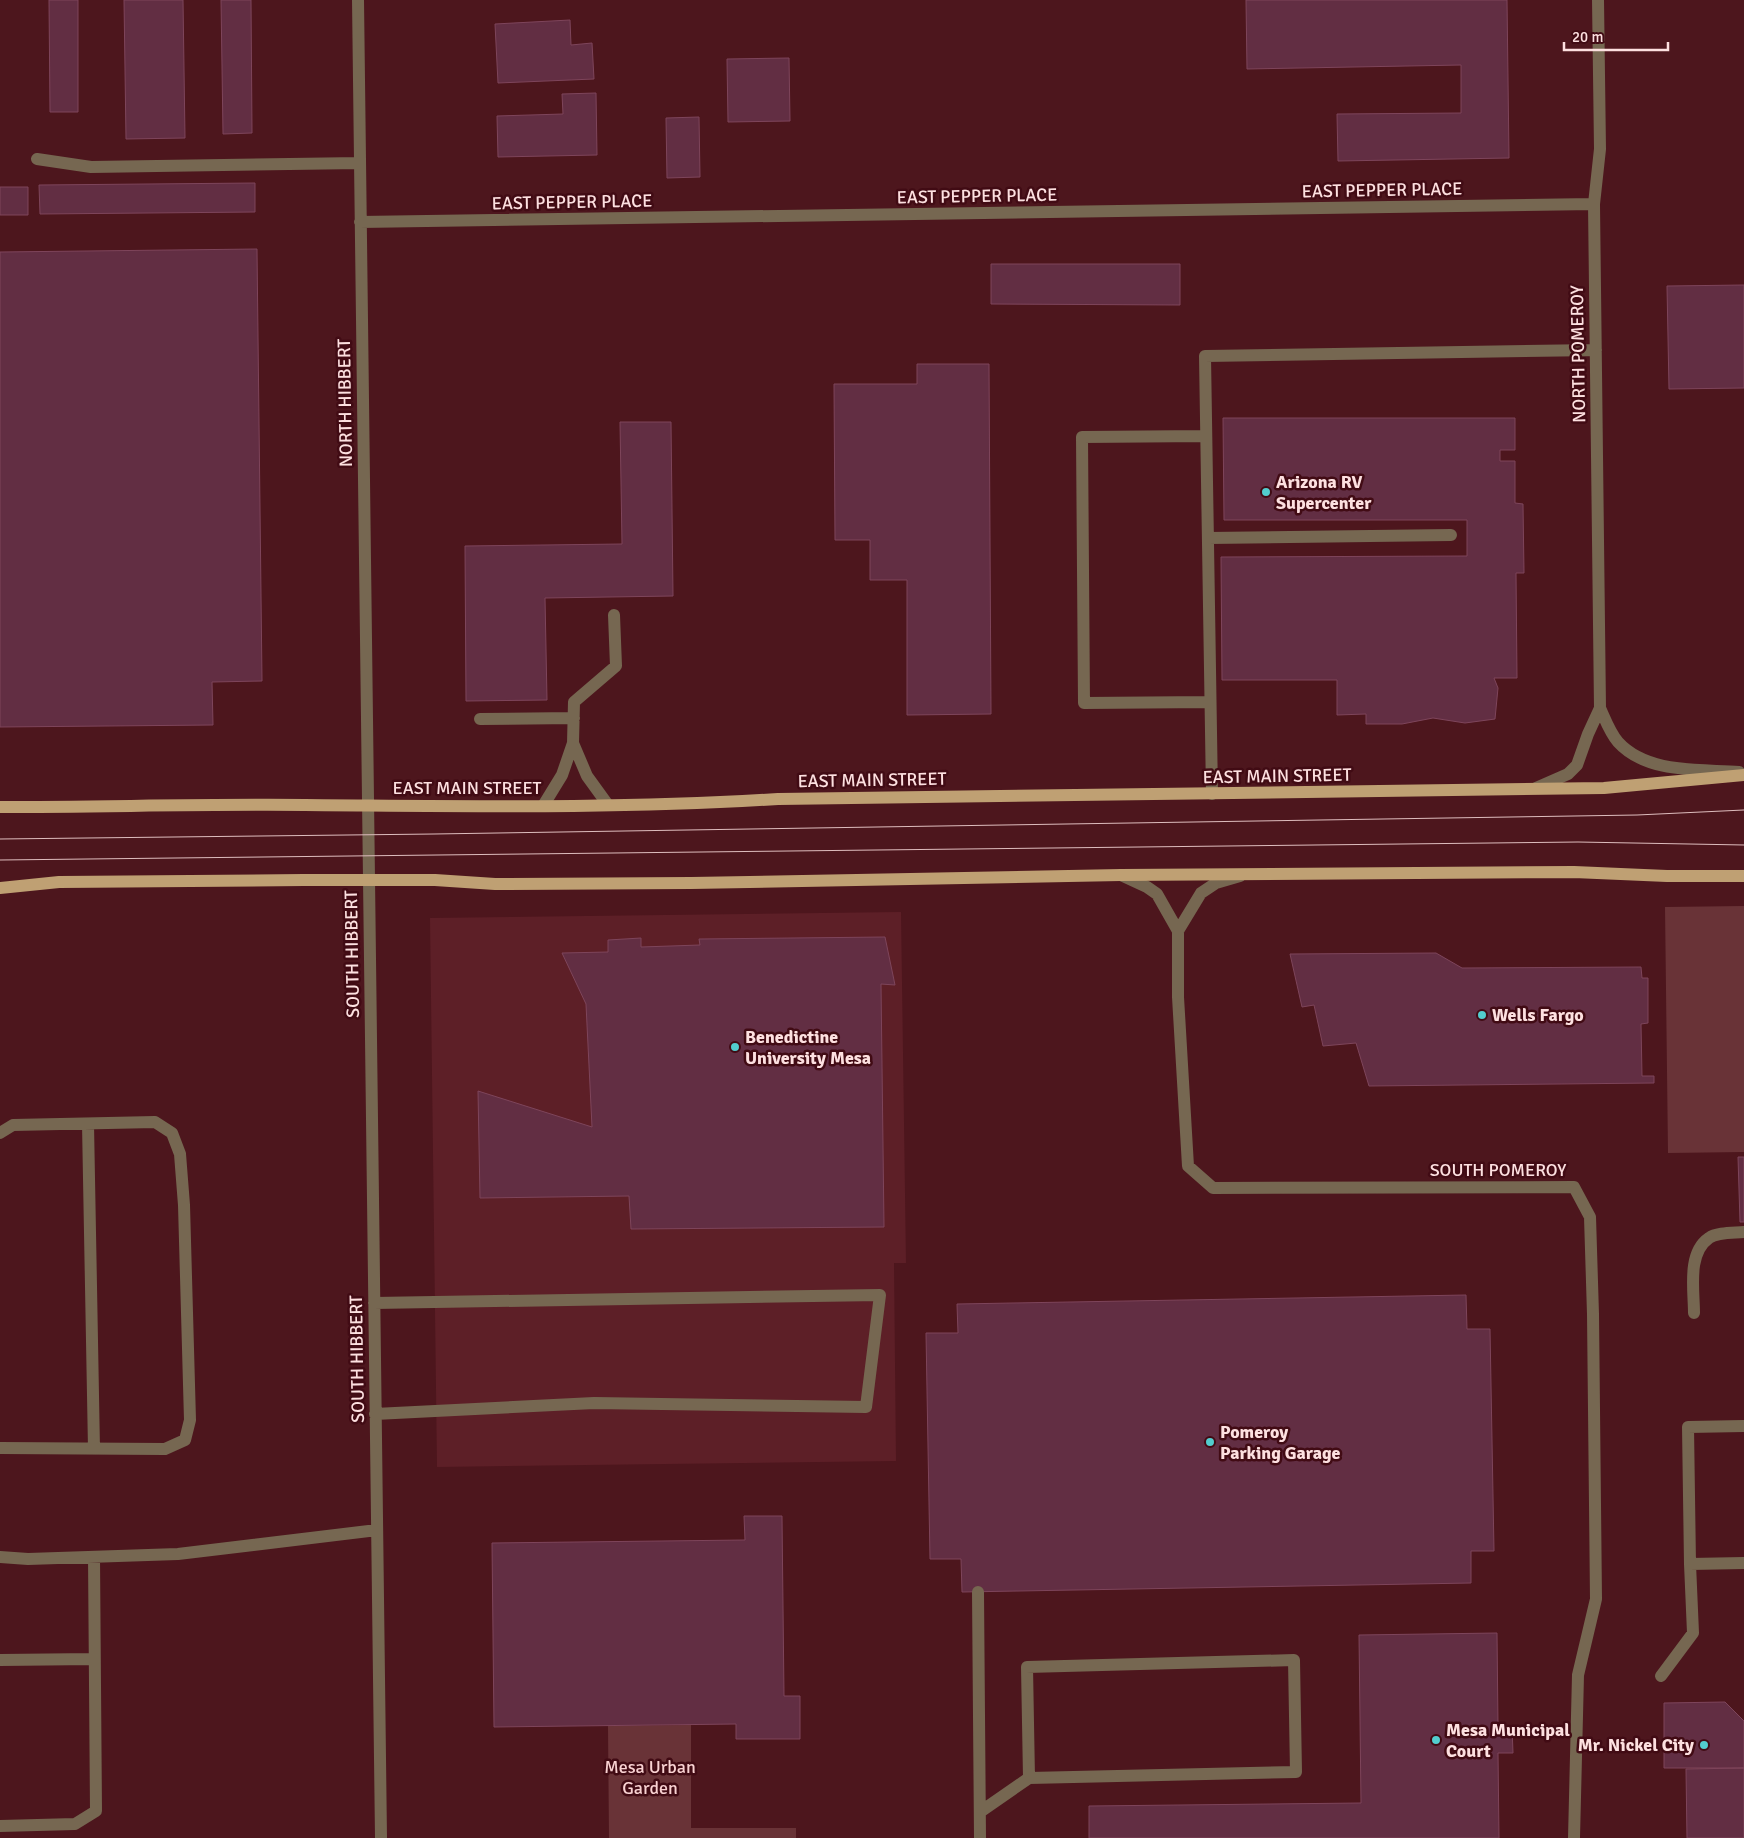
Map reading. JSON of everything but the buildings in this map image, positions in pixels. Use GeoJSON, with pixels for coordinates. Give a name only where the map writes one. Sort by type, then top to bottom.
{"type":"FeatureCollection","features":[{"type":"Feature","properties":{"kind":"main road","name":"EAST MAIN STREET"},"geometry":{"type":"LineString","coordinates":[[0,807],[543,806],[695,804],[778,799],[1604,788],[1744,774]]}},
{"type":"Feature","properties":{"kind":"main road"},"geometry":{"type":"LineString","coordinates":[[0,888],[59,882],[435,880],[495,884],[691,883],[1121,875],[1574,872],[1667,876],[1744,876]]}},
{"type":"Feature","properties":{"kind":"street","name":"NORTH HIBBERT"},"geometry":{"type":"LineString","coordinates":[[358,0],[368,880]]}},
{"type":"Feature","properties":{"kind":"street","name":"NORTH POMEROY"},"geometry":{"type":"LineString","coordinates":[[1598,0],[1600,148],[1594,204],[1600,708],[1608,727],[1618,742],[1631,753],[1651,762],[1672,767],[1744,774]]}},
{"type":"Feature","properties":{"kind":"street"},"geometry":{"type":"LineString","coordinates":[[37,159],[91,167],[360,163]]}},
{"type":"Feature","properties":{"kind":"street","name":"EAST PEPPER PLACE"},"geometry":{"type":"LineString","coordinates":[[360,222],[1594,204]]}},
{"type":"Feature","properties":{"kind":"street"},"geometry":{"type":"LineString","coordinates":[[1212,794],[1205,356],[1596,350]]}},
{"type":"Feature","properties":{"kind":"street"},"geometry":{"type":"LineString","coordinates":[[1206,436],[1082,438],[1084,703],[1210,702]]}},
{"type":"Feature","properties":{"kind":"street"},"geometry":{"type":"LineString","coordinates":[[1208,538],[1451,535]]}},
{"type":"Feature","properties":{"kind":"street"},"geometry":{"type":"LineString","coordinates":[[543,806],[562,775],[573,744],[574,702],[616,666],[614,616]]}},
{"type":"Feature","properties":{"kind":"street","name":"NORTH POMEROY"},"geometry":{"type":"LineString","coordinates":[[1533,789],[1568,774],[1577,765],[1600,708]]}},
{"type":"Feature","properties":{"kind":"street"},"geometry":{"type":"LineString","coordinates":[[480,719],[574,718]]}},
{"type":"Feature","properties":{"kind":"street"},"geometry":{"type":"LineString","coordinates":[[573,744],[587,776],[608,805]]}},
{"type":"Feature","properties":{"kind":"street","name":"SOUTH POMEROY"},"geometry":{"type":"LineString","coordinates":[[1121,875],[1147,887],[1157,894],[1178,931],[1178,997],[1188,1166],[1213,1188],[1574,1187],[1590,1217],[1594,1314],[1596,1599],[1578,1675],[1574,1838]]}},
{"type":"Feature","properties":{"kind":"street"},"geometry":{"type":"LineString","coordinates":[[1178,931],[1201,893],[1216,883],[1243,875]]}},
{"type":"Feature","properties":{"kind":"street","name":"SOUTH HIBBERT"},"geometry":{"type":"LineString","coordinates":[[368,880],[381,1838]]}},
{"type":"Feature","properties":{"kind":"street"},"geometry":{"type":"LineString","coordinates":[[0,1134],[13,1125],[155,1122],[172,1133],[180,1154],[184,1205],[190,1420],[185,1440],[165,1449],[0,1448]]}},
{"type":"Feature","properties":{"kind":"street"},"geometry":{"type":"LineString","coordinates":[[88,1124],[94,1449]]}},
{"type":"Feature","properties":{"kind":"street"},"geometry":{"type":"LineString","coordinates":[[1694,1313],[1693,1275],[1697,1251],[1710,1237],[1744,1232]]}},
{"type":"Feature","properties":{"kind":"street"},"geometry":{"type":"LineString","coordinates":[[374,1303],[880,1295],[866,1407],[594,1403],[375,1414]]}},
{"type":"Feature","properties":{"kind":"street"},"geometry":{"type":"LineString","coordinates":[[1661,1676],[1693,1633],[1688,1427],[1744,1426]]}},
{"type":"Feature","properties":{"kind":"street"},"geometry":{"type":"LineString","coordinates":[[0,1557],[28,1560],[178,1554],[377,1530]]}},
{"type":"Feature","properties":{"kind":"street"},"geometry":{"type":"LineString","coordinates":[[0,1826],[75,1824],[96,1811],[94,1557]]}},
{"type":"Feature","properties":{"kind":"street"},"geometry":{"type":"LineString","coordinates":[[1690,1564],[1744,1563]]}},
{"type":"Feature","properties":{"kind":"street"},"geometry":{"type":"LineString","coordinates":[[978,1592],[980,1838]]}},
{"type":"Feature","properties":{"kind":"street"},"geometry":{"type":"LineString","coordinates":[[0,1660],[94,1659]]}},
{"type":"Feature","properties":{"kind":"street"},"geometry":{"type":"LineString","coordinates":[[980,1812],[1029,1778],[1296,1772],[1294,1660],[1027,1666],[1029,1778]]}},
{"type":"Feature","properties":{"kind":"shaded area"},"geometry":{"type":"Polygon","coordinates":[[[901,912],[906,1263],[894,1263],[896,1461],[437,1467],[430,918],[901,912]]]}},
{"type":"Feature","properties":{"kind":"green space"},"geometry":{"type":"Polygon","coordinates":[[[1744,906],[1744,1152],[1668,1153],[1665,907],[1744,906]]]}},
{"type":"Feature","properties":{"kind":"green space","name":"Mesa Urban Garden"},"geometry":{"type":"Polygon","coordinates":[[[691,1725],[691,1828],[796,1828],[796,1838],[609,1838],[608,1726],[691,1725]]]}},
{"type":"Feature","properties":{"kind":"tram line"},"geometry":{"type":"LineString","coordinates":[[0,839],[1637,815],[1744,810]]}},
{"type":"Feature","properties":{"kind":"tram line"},"geometry":{"type":"LineString","coordinates":[[0,860],[1578,842],[1744,845]]}},
{"type":"Feature","properties":{"kind":"place","name":"Arizona RV Supercenter"},"geometry":{"type":"Point","coordinates":[1266,492]}},
{"type":"Feature","properties":{"kind":"place","name":"Wells Fargo"},"geometry":{"type":"Point","coordinates":[1482,1015]}},
{"type":"Feature","properties":{"kind":"place","name":"Benedictine University Mesa"},"geometry":{"type":"Point","coordinates":[735,1047]}},
{"type":"Feature","properties":{"kind":"place","name":"Pomeroy Parking Garage"},"geometry":{"type":"Point","coordinates":[1210,1442]}},
{"type":"Feature","properties":{"kind":"place","name":"Mesa Municipal Court"},"geometry":{"type":"Point","coordinates":[1436,1740]}},
{"type":"Feature","properties":{"kind":"place","name":"Mr. Nickel City"},"geometry":{"type":"Point","coordinates":[1704,1745]}}]}
